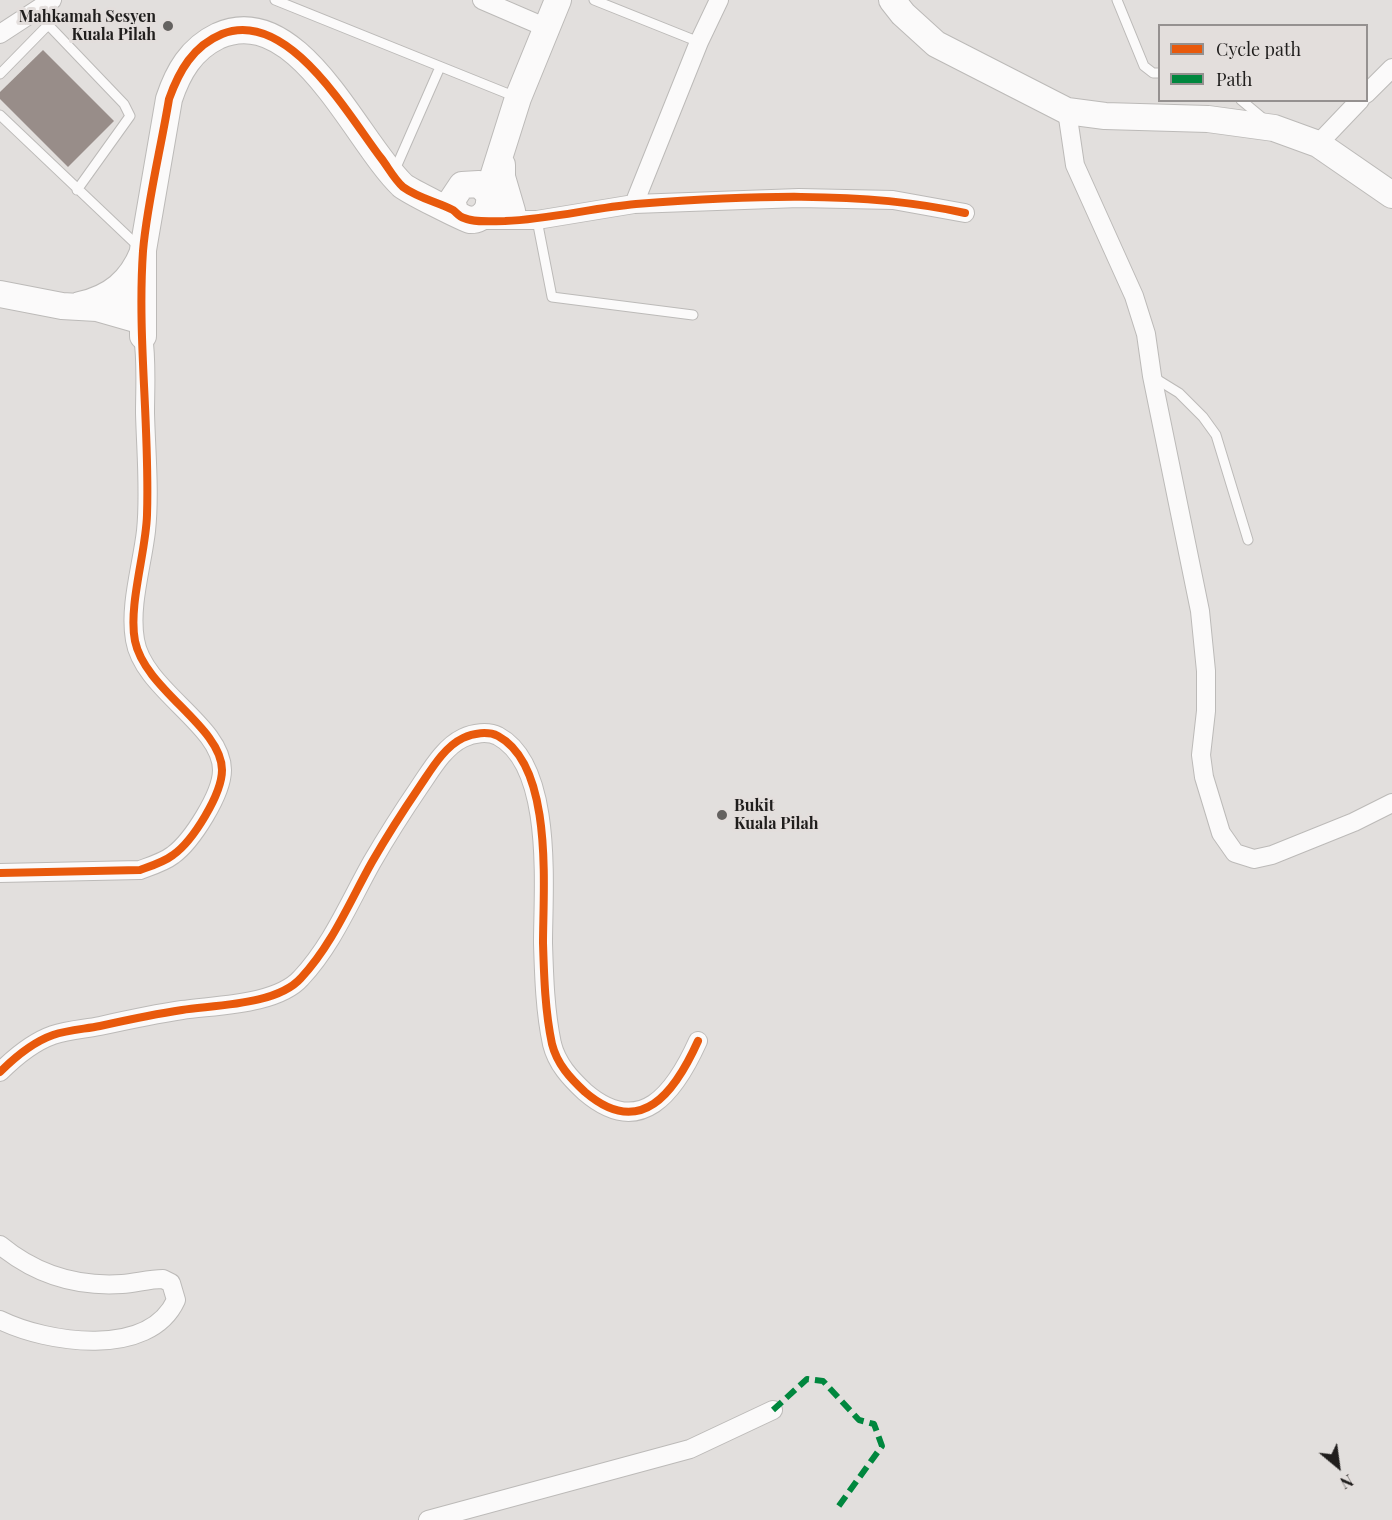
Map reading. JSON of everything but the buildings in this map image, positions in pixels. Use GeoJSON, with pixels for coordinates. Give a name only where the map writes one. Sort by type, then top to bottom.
{"type":"FeatureCollection","features":[{"type":"Feature","properties":{"kind":"street"},"geometry":{"type":"LineString","coordinates":[[0,34],[52,0]]}},
{"type":"Feature","properties":{"kind":"street"},"geometry":{"type":"LineString","coordinates":[[482,0],[547,28]]}},
{"type":"Feature","properties":{"kind":"street"},"geometry":{"type":"LineString","coordinates":[[478,202],[558,0]]}},
{"type":"Feature","properties":{"kind":"street"},"geometry":{"type":"LineString","coordinates":[[634,204],[699,42],[719,0]]}},
{"type":"Feature","properties":{"kind":"street"},"geometry":{"type":"LineString","coordinates":[[892,0],[908,20],[936,44],[1067,111],[1105,116],[1208,119],[1274,128],[1318,144],[1392,195]]}},
{"type":"Feature","properties":{"kind":"street"},"geometry":{"type":"LineString","coordinates":[[0,873],[140,870],[156,864],[174,855],[189,838],[219,787],[222,770],[212,741],[159,684],[144,664],[135,642],[134,622],[147,513],[141,328],[143,250],[169,99],[176,78],[199,48],[225,33],[259,32],[289,46],[313,70],[398,181],[537,220],[634,204],[834,199],[893,201],[965,213]]}},
{"type":"Feature","properties":{"kind":"street"},"geometry":{"type":"LineString","coordinates":[[1368,92],[1392,68]]}},
{"type":"Feature","properties":{"kind":"street"},"geometry":{"type":"LineString","coordinates":[[1318,144],[1358,102]]}},
{"type":"Feature","properties":{"kind":"street"},"geometry":{"type":"LineString","coordinates":[[1067,111],[1076,165],[1134,296],[1146,334],[1152,376],[1200,611],[1206,670],[1206,711],[1201,755],[1204,777],[1221,833],[1235,853],[1254,859],[1272,855],[1354,822],[1392,803]]}},
{"type":"Feature","properties":{"kind":"street"},"geometry":{"type":"LineString","coordinates":[[478,202],[502,177],[503,140]]}},
{"type":"Feature","properties":{"kind":"street"},"geometry":{"type":"LineString","coordinates":[[478,202],[537,220]]}},
{"type":"Feature","properties":{"kind":"street"},"geometry":{"type":"LineString","coordinates":[[77,306],[108,296],[121,286],[138,264],[143,250]]}},
{"type":"Feature","properties":{"kind":"street"},"geometry":{"type":"LineString","coordinates":[[121,286],[141,328]]}},
{"type":"Feature","properties":{"kind":"street"},"geometry":{"type":"LineString","coordinates":[[0,294],[112,311],[141,328]]}},
{"type":"Feature","properties":{"kind":"street"},"geometry":{"type":"LineString","coordinates":[[0,1072],[17,1056],[54,1035],[177,1011],[257,999],[291,988],[309,968],[337,928],[394,826],[433,767],[463,738],[480,733],[493,734],[504,740],[513,749],[532,783],[541,822],[544,863],[546,1001],[553,1045],[560,1064],[572,1080],[605,1107],[623,1113],[638,1112],[653,1105],[672,1087],[698,1041]]}},
{"type":"Feature","properties":{"kind":"street"},"geometry":{"type":"LineString","coordinates":[[0,1245],[35,1269],[89,1285],[124,1284],[163,1279],[171,1283],[176,1300],[160,1321],[119,1340],[47,1336],[0,1320]]}},
{"type":"Feature","properties":{"kind":"street"},"geometry":{"type":"LineString","coordinates":[[428,1520],[690,1449],[773,1410]]}},
{"type":"Feature","properties":{"kind":"lane"},"geometry":{"type":"LineString","coordinates":[[275,0],[518,98]]}},
{"type":"Feature","properties":{"kind":"lane"},"geometry":{"type":"LineString","coordinates":[[594,0],[699,42]]}},
{"type":"Feature","properties":{"kind":"lane"},"geometry":{"type":"LineString","coordinates":[[1117,0],[1144,66],[1153,73],[1158,73]]}},
{"type":"Feature","properties":{"kind":"lane"},"geometry":{"type":"LineString","coordinates":[[35,11],[124,104],[130,116],[77,190]]}},
{"type":"Feature","properties":{"kind":"lane"},"geometry":{"type":"LineString","coordinates":[[0,74],[48,26]]}},
{"type":"Feature","properties":{"kind":"lane"},"geometry":{"type":"LineString","coordinates":[[398,181],[440,67]]}},
{"type":"Feature","properties":{"kind":"lane"},"geometry":{"type":"LineString","coordinates":[[1243,102],[1274,128]]}},
{"type":"Feature","properties":{"kind":"lane"},"geometry":{"type":"LineString","coordinates":[[0,115],[143,250]]}},
{"type":"Feature","properties":{"kind":"lane"},"geometry":{"type":"LineString","coordinates":[[537,220],[552,297],[693,315]]}},
{"type":"Feature","properties":{"kind":"lane"},"geometry":{"type":"LineString","coordinates":[[1152,376],[1179,393],[1203,417],[1216,435],[1248,540]]}},
{"type":"Feature","properties":{"kind":"marked path"},"geometry":{"type":"LineString","coordinates":[[773,1410],[807,1379],[823,1381],[859,1420],[874,1424],[882,1446],[838,1507]]}},
{"type":"Feature","properties":{"kind":"cycle path"},"geometry":{"type":"LineString","coordinates":[[0,873],[140,870],[157,864],[173,855],[189,839],[212,804],[221,780],[219,754],[197,723],[153,676],[142,659],[135,641],[133,627],[135,596],[147,515],[142,317],[145,233],[169,99],[188,60],[203,45],[222,34],[246,30],[270,36],[293,50],[334,93],[403,187],[453,210],[468,220],[522,220],[636,204],[759,197],[885,201],[965,213]]}},
{"type":"Feature","properties":{"kind":"cycle path"},"geometry":{"type":"LineString","coordinates":[[0,1072],[31,1046],[59,1033],[141,1017],[262,999],[290,987],[301,978],[322,951],[383,843],[438,759],[456,742],[467,736],[481,733],[498,736],[516,751],[529,773],[537,800],[544,862],[543,943],[546,1006],[552,1044],[565,1070],[585,1092],[605,1106],[623,1111],[639,1110],[654,1104],[667,1092],[679,1077],[698,1041]]}},
{"type":"Feature","properties":{"kind":"place","name":"Mahkamah Sesyen Kuala Pilah"},"geometry":{"type":"Point","coordinates":[168,26]}},
{"type":"Feature","properties":{"kind":"place","name":"Bukit Kuala Pilah"},"geometry":{"type":"Point","coordinates":[722,815]}}]}
